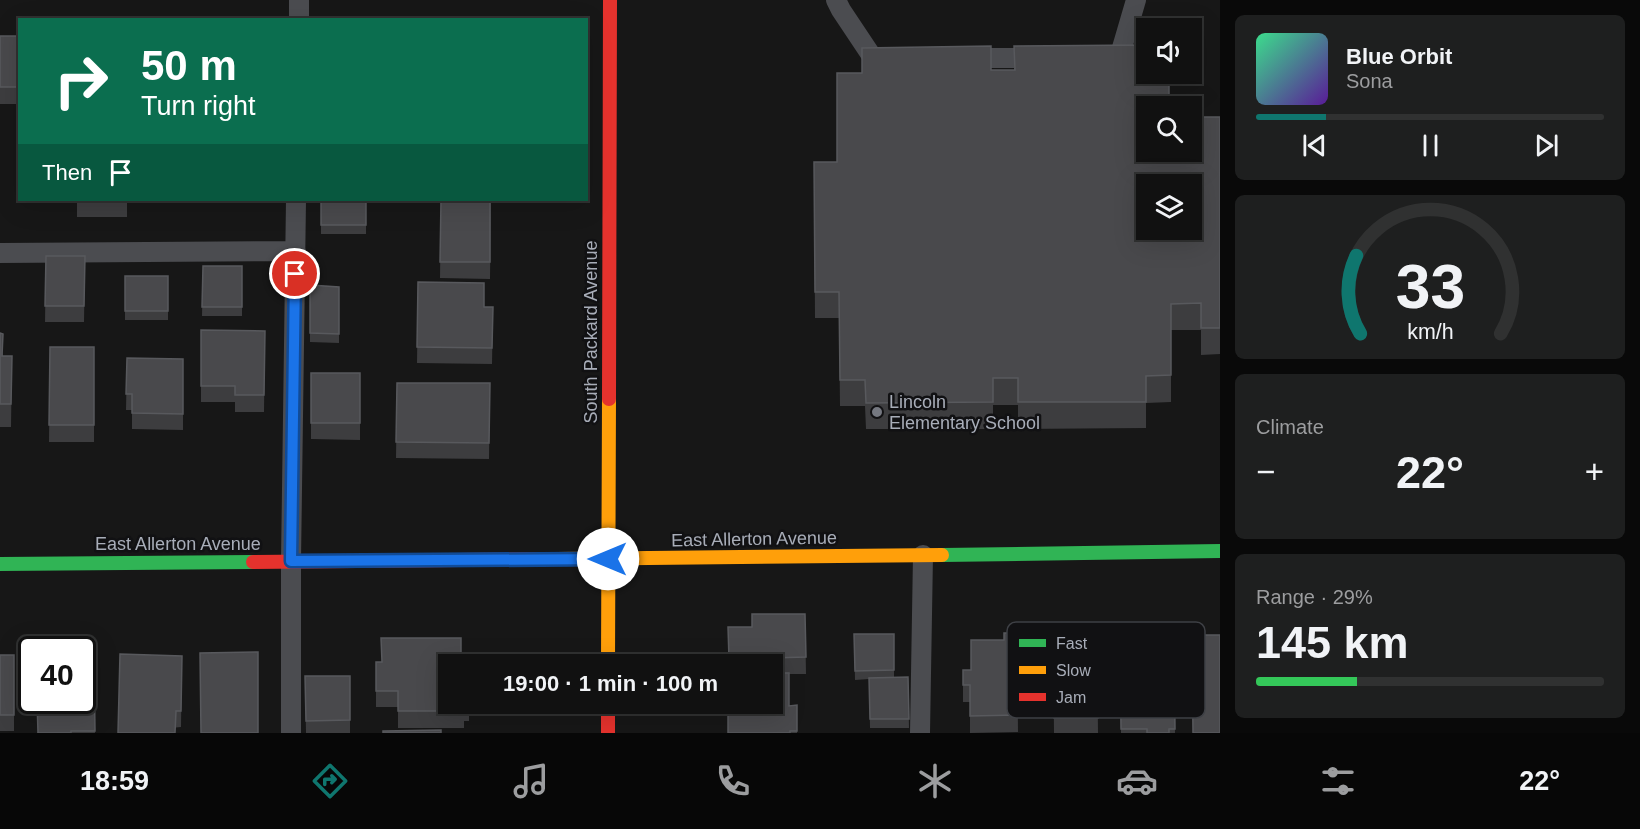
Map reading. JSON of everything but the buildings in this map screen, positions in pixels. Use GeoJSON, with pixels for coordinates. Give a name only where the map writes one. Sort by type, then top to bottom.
{"type":"FeatureCollection","features":[{"type":"Feature","properties":{"kind":"street","name":"South Packard Avenue"},"geometry":{"type":"LineString","coordinates":[[608,654],[610,0]]}},
{"type":"Feature","properties":{"kind":"street","name":"East Allerton Avenue"},"geometry":{"type":"LineString","coordinates":[[0,564],[1220,551]]}},
{"type":"Feature","properties":{"kind":"street"},"geometry":{"type":"LineString","coordinates":[[608,714],[608,733]]}},
{"type":"Feature","properties":{"kind":"lane"},"geometry":{"type":"LineString","coordinates":[[299,0],[299,18]]}},
{"type":"Feature","properties":{"kind":"lane"},"geometry":{"type":"LineString","coordinates":[[836,0],[840,10],[873,58],[908,58]]}},
{"type":"Feature","properties":{"kind":"lane"},"geometry":{"type":"LineString","coordinates":[[1084,58],[1119,58],[1136,0]]}},
{"type":"Feature","properties":{"kind":"lane"},"geometry":{"type":"LineString","coordinates":[[943,58],[1060,58]]}},
{"type":"Feature","properties":{"kind":"lane"},"geometry":{"type":"LineString","coordinates":[[291,733],[296,201]]}},
{"type":"Feature","properties":{"kind":"lane"},"geometry":{"type":"LineString","coordinates":[[0,253],[296,251]]}},
{"type":"Feature","properties":{"kind":"lane"},"geometry":{"type":"LineString","coordinates":[[920,733],[923,555]]}},
{"type":"Feature","properties":{"kind":"traffic: fast"},"geometry":{"type":"LineString","coordinates":[[942,555],[1220,551]]}},
{"type":"Feature","properties":{"kind":"traffic: fast"},"geometry":{"type":"LineString","coordinates":[[0,564],[253,562]]}},
{"type":"Feature","properties":{"kind":"traffic: slow"},"geometry":{"type":"LineString","coordinates":[[608,654],[609,399]]}},
{"type":"Feature","properties":{"kind":"traffic: slow"},"geometry":{"type":"LineString","coordinates":[[557,559],[942,555]]}},
{"type":"Feature","properties":{"kind":"traffic: jam"},"geometry":{"type":"LineString","coordinates":[[609,399],[610,0]]}},
{"type":"Feature","properties":{"kind":"traffic: jam"},"geometry":{"type":"LineString","coordinates":[[253,562],[557,559]]}},
{"type":"Feature","properties":{"kind":"traffic: jam"},"geometry":{"type":"LineString","coordinates":[[608,714],[608,733]]}},
{"type":"Feature","properties":{"kind":"place","name":"Lincoln Elementary School"},"geometry":{"type":"Point","coordinates":[877,412]}},
{"type":"Feature","properties":{"kind":"route"},"geometry":{"type":"LineString","coordinates":[[295,274],[291,561],[608,559]]}}]}
